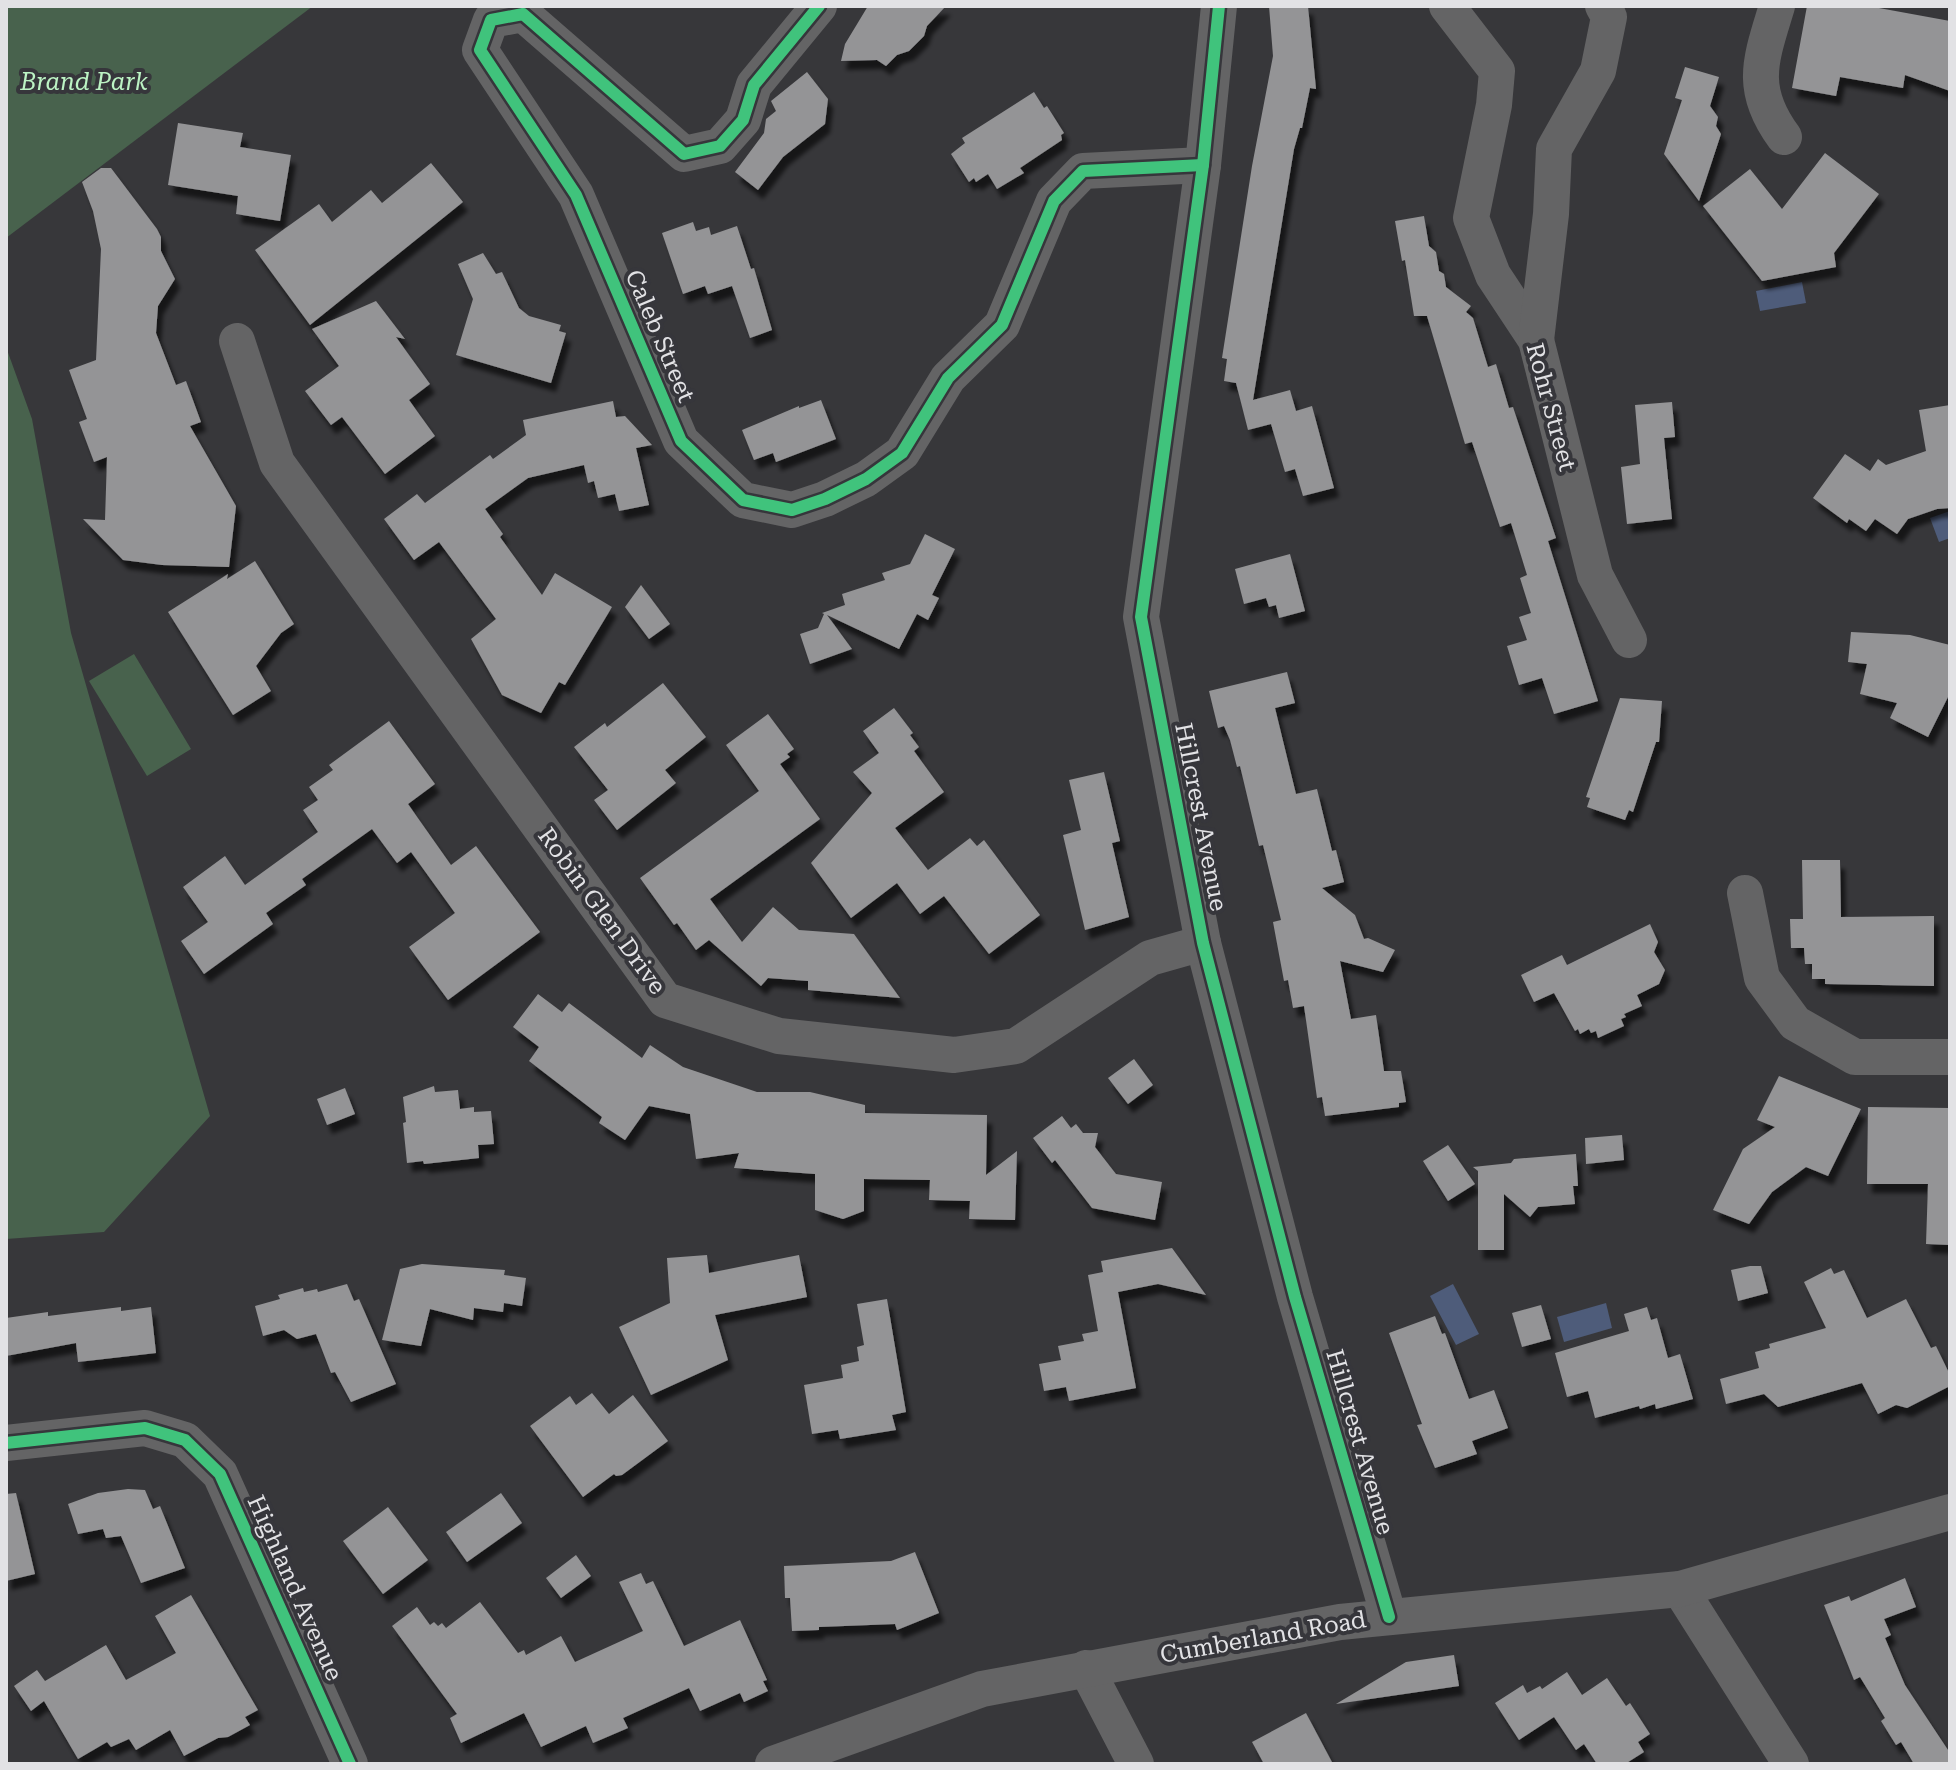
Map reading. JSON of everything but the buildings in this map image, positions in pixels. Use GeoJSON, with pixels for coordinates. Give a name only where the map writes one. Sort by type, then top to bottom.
{"type":"FeatureCollection","features":[{"type":"Feature","properties":{"kind":"street","name":"Caleb Street"},"geometry":{"type":"LineString","coordinates":[[819,6],[754,85],[743,120],[720,146],[684,154],[523,14],[491,20],[480,50],[576,195],[681,441],[743,500],[792,510],[825,499],[866,479],[902,453],[948,378],[1002,325],[1054,201],[1083,171],[1203,165]]}},
{"type":"Feature","properties":{"kind":"street","name":"Hillcrest Avenue"},"geometry":{"type":"LineString","coordinates":[[1219,6],[1203,165],[1141,617],[1203,943],[1295,1297],[1389,1617]]}},
{"type":"Feature","properties":{"kind":"street","name":"Rohr Street"},"geometry":{"type":"LineString","coordinates":[[1447,6],[1497,71],[1494,105],[1471,218],[1493,275],[1536,340],[1595,575],[1629,640]]}},
{"type":"Feature","properties":{"kind":"street"},"geometry":{"type":"LineString","coordinates":[[1536,340],[1551,214],[1554,149],[1598,71],[1609,17],[1603,6]]}},
{"type":"Feature","properties":{"kind":"street"},"geometry":{"type":"LineString","coordinates":[[1777,6],[1762,55],[1762,100],[1784,137]]}},
{"type":"Feature","properties":{"kind":"street","name":"Robin Glen Drive"},"geometry":{"type":"LineString","coordinates":[[237,341],[277,463],[665,1000],[779,1036],[954,1055],[1016,1046],[1150,958],[1203,943]]}},
{"type":"Feature","properties":{"kind":"street"},"geometry":{"type":"LineString","coordinates":[[1745,893],[1762,978],[1795,1023],[1855,1057],[1950,1057]]}},
{"type":"Feature","properties":{"kind":"street","name":"Highland Avenue"},"geometry":{"type":"LineString","coordinates":[[6,1443],[145,1428],[185,1440],[220,1474],[350,1764]]}},
{"type":"Feature","properties":{"kind":"street","name":"Cumberland Road"},"geometry":{"type":"LineString","coordinates":[[773,1764],[982,1689],[1340,1622],[1680,1589],[1950,1512]]}},
{"type":"Feature","properties":{"kind":"street"},"geometry":{"type":"LineString","coordinates":[[1680,1589],[1791,1764]]}},
{"type":"Feature","properties":{"kind":"street"},"geometry":{"type":"LineString","coordinates":[[1086,1668],[1136,1764]]}},
{"type":"Feature","properties":{"kind":"green space","name":"Brand Park"},"geometry":{"type":"Polygon","coordinates":[[[6,6],[313,6],[6,238],[6,6]]]}},
{"type":"Feature","properties":{"kind":"green space"},"geometry":{"type":"Polygon","coordinates":[[[6,347],[32,419],[71,633],[210,1116],[104,1232],[6,1239],[6,347]]]}},
{"type":"Feature","properties":{"kind":"green space"},"geometry":{"type":"Polygon","coordinates":[[[134,654],[191,749],[147,776],[89,681],[134,654]]]}},
{"type":"Feature","properties":{"kind":"water"},"geometry":{"type":"Polygon","coordinates":[[[1802,282],[1806,303],[1760,311],[1756,291],[1802,282]]]}},
{"type":"Feature","properties":{"kind":"water"},"geometry":{"type":"Polygon","coordinates":[[[1950,511],[1950,538],[1939,542],[1930,518],[1950,511]]]}},
{"type":"Feature","properties":{"kind":"water"},"geometry":{"type":"Polygon","coordinates":[[[1453,1284],[1479,1334],[1456,1345],[1430,1296],[1453,1284]]]}},
{"type":"Feature","properties":{"kind":"water"},"geometry":{"type":"Polygon","coordinates":[[[1606,1303],[1612,1328],[1564,1342],[1557,1317],[1606,1303]]]}},
{"type":"Feature","properties":{"kind":"cycle path"},"geometry":{"type":"LineString","coordinates":[[819,6],[754,85],[743,120],[720,146],[684,154],[523,14],[491,20],[480,50],[576,195],[681,441],[743,500],[792,510],[825,499],[866,479],[902,453],[948,378],[1002,325],[1054,201],[1083,171],[1203,165]]}},
{"type":"Feature","properties":{"kind":"cycle path"},"geometry":{"type":"LineString","coordinates":[[1219,6],[1203,165],[1141,617],[1203,943],[1295,1297],[1389,1617]]}},
{"type":"Feature","properties":{"kind":"cycle path"},"geometry":{"type":"LineString","coordinates":[[6,1443],[145,1428],[185,1440],[220,1474],[350,1764]]}}]}
